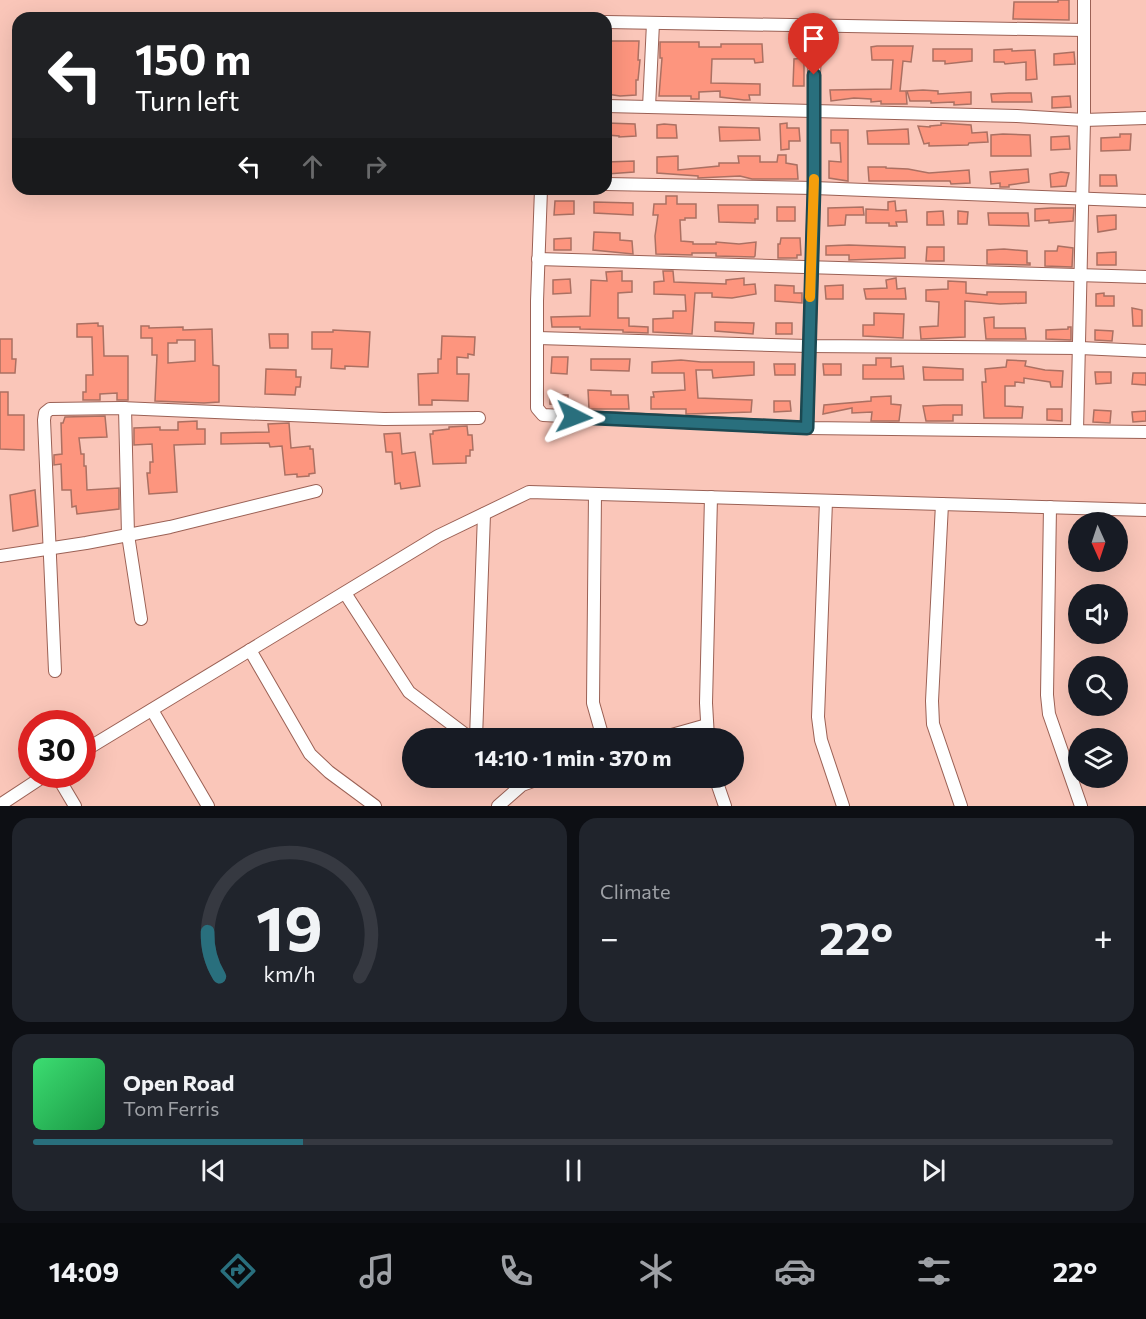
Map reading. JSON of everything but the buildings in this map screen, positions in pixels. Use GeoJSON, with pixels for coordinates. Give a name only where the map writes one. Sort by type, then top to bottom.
{"type":"FeatureCollection","features":[{"type":"Feature","properties":{"kind":"street"},"geometry":{"type":"LineString","coordinates":[[1077,431],[1084,120],[1084,0]]}},
{"type":"Feature","properties":{"kind":"street"},"geometry":{"type":"LineString","coordinates":[[612,22],[1084,30]]}},
{"type":"Feature","properties":{"kind":"street"},"geometry":{"type":"LineString","coordinates":[[649,107],[653,23]]}},
{"type":"Feature","properties":{"kind":"street"},"geometry":{"type":"LineString","coordinates":[[807,428],[816,27]]}},
{"type":"Feature","properties":{"kind":"street"},"geometry":{"type":"LineString","coordinates":[[612,106],[814,110],[1084,120],[1146,118]]}},
{"type":"Feature","properties":{"kind":"street"},"geometry":{"type":"LineString","coordinates":[[612,184],[814,188],[1146,201]]}},
{"type":"Feature","properties":{"kind":"street"},"geometry":{"type":"LineString","coordinates":[[542,195],[538,259],[537,408],[543,415],[807,428],[1146,432]]}},
{"type":"Feature","properties":{"kind":"street"},"geometry":{"type":"LineString","coordinates":[[538,259],[1146,277]]}},
{"type":"Feature","properties":{"kind":"street"},"geometry":{"type":"LineString","coordinates":[[538,338],[808,346],[1080,348],[1146,351]]}},
{"type":"Feature","properties":{"kind":"street"},"geometry":{"type":"LineString","coordinates":[[125,408],[128,535],[141,619]]}},
{"type":"Feature","properties":{"kind":"street"},"geometry":{"type":"LineString","coordinates":[[55,671],[45,413],[50,409],[125,408],[384,419],[479,418]]}},
{"type":"Feature","properties":{"kind":"street"},"geometry":{"type":"LineString","coordinates":[[0,555],[170,527],[316,490]]}},
{"type":"Feature","properties":{"kind":"street"},"geometry":{"type":"LineString","coordinates":[[96,744],[438,536],[529,492],[1146,510]]}},
{"type":"Feature","properties":{"kind":"street"},"geometry":{"type":"LineString","coordinates":[[595,494],[593,703],[600,728]]}},
{"type":"Feature","properties":{"kind":"street"},"geometry":{"type":"LineString","coordinates":[[708,728],[706,703],[711,498]]}},
{"type":"Feature","properties":{"kind":"street"},"geometry":{"type":"LineString","coordinates":[[826,501],[818,717],[821,740],[843,806]]}},
{"type":"Feature","properties":{"kind":"street"},"geometry":{"type":"LineString","coordinates":[[942,504],[932,701],[933,724],[961,806]]}},
{"type":"Feature","properties":{"kind":"street"},"geometry":{"type":"LineString","coordinates":[[1050,507],[1047,696],[1049,714],[1082,806]]}},
{"type":"Feature","properties":{"kind":"street"},"geometry":{"type":"LineString","coordinates":[[476,728],[484,514]]}},
{"type":"Feature","properties":{"kind":"street"},"geometry":{"type":"LineString","coordinates":[[345,592],[409,692],[457,728]]}},
{"type":"Feature","properties":{"kind":"street"},"geometry":{"type":"LineString","coordinates":[[250,650],[310,754],[329,772],[375,806]]}},
{"type":"Feature","properties":{"kind":"street"},"geometry":{"type":"LineString","coordinates":[[152,710],[208,806]]}},
{"type":"Feature","properties":{"kind":"street"},"geometry":{"type":"LineString","coordinates":[[0,805],[26,788]]}},
{"type":"Feature","properties":{"kind":"street"},"geometry":{"type":"LineString","coordinates":[[64,788],[75,806]]}},
{"type":"Feature","properties":{"kind":"street"},"geometry":{"type":"LineString","coordinates":[[498,806],[519,788]]}},
{"type":"Feature","properties":{"kind":"street"},"geometry":{"type":"LineString","coordinates":[[719,788],[725,806]]}},
{"type":"Feature","properties":{"kind":"slow traffic"},"geometry":{"type":"LineString","coordinates":[[810,297],[814,179]]}},
{"type":"Feature","properties":{"kind":"route"},"geometry":{"type":"LineString","coordinates":[[574,417],[807,428],[814,188],[814,75]]}}]}
